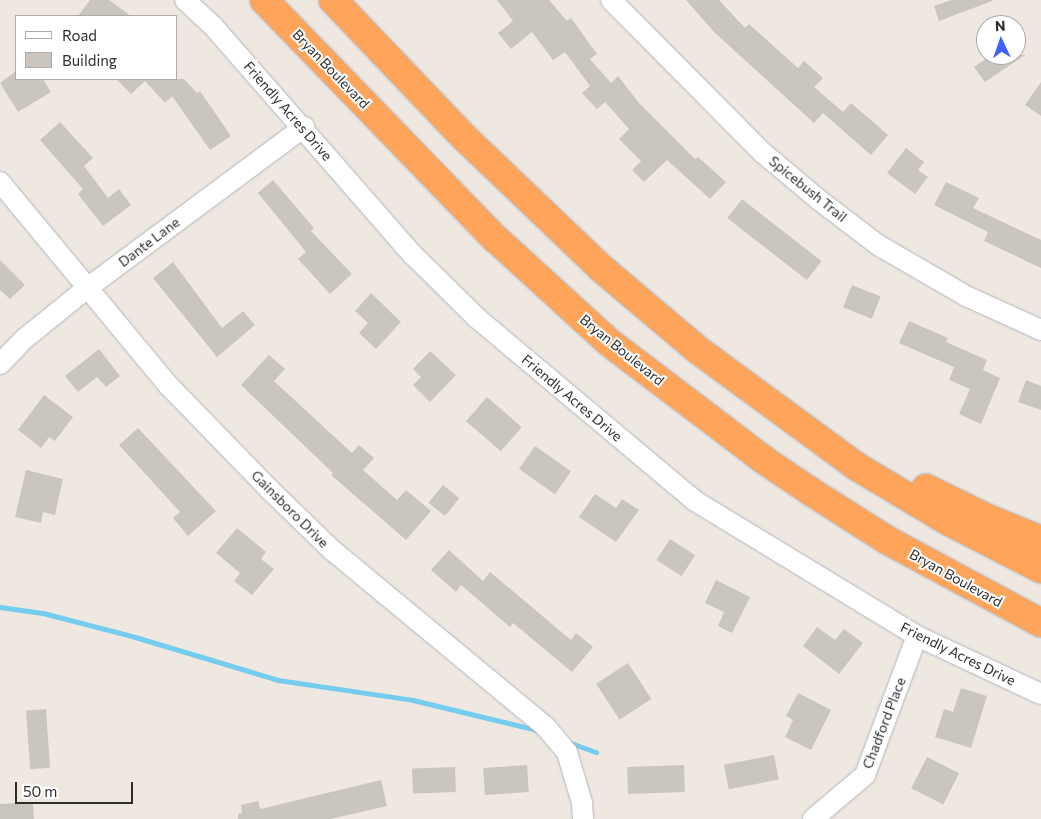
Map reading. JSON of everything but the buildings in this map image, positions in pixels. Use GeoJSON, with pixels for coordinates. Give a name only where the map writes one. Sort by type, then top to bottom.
{"type":"FeatureCollection","features":[{"type":"Feature","properties":{"kind":"highway","name":"Bryan Boulevard"},"geometry":{"type":"LineString","coordinates":[[264,0],[496,239],[610,343],[764,460],[810,491],[896,545],[1041,623]]}},
{"type":"Feature","properties":{"kind":"highway"},"geometry":{"type":"LineString","coordinates":[[333,0],[466,139],[601,268],[736,380],[856,466],[948,521],[1041,569]]}},
{"type":"Feature","properties":{"kind":"highway"},"geometry":{"type":"LineString","coordinates":[[736,380],[802,411],[879,463],[934,493],[1041,540]]}},
{"type":"Feature","properties":{"kind":"street","name":"Friendly Acres Drive"},"geometry":{"type":"LineString","coordinates":[[184,0],[213,26],[304,127],[413,255],[477,318],[696,501],[917,636],[1041,694]]}},
{"type":"Feature","properties":{"kind":"street","name":"Spicebush Trail"},"geometry":{"type":"LineString","coordinates":[[611,0],[763,153],[819,200],[878,245],[966,296],[1041,330]]}},
{"type":"Feature","properties":{"kind":"street","name":"Dante Lane"},"geometry":{"type":"LineString","coordinates":[[0,364],[23,340],[86,289],[304,127]]}},
{"type":"Feature","properties":{"kind":"street","name":"Gainsboro Drive"},"geometry":{"type":"LineString","coordinates":[[0,182],[86,289],[169,386],[332,550],[545,726],[566,752],[582,803],[583,819]]}},
{"type":"Feature","properties":{"kind":"street","name":"Chadford Place"},"geometry":{"type":"LineString","coordinates":[[813,819],[865,775],[917,636]]}},
{"type":"Feature","properties":{"kind":"waterway"},"geometry":{"type":"LineString","coordinates":[[0,607],[43,613],[135,637],[278,680],[413,700],[537,730]]}},
{"type":"Feature","properties":{"kind":"waterway"},"geometry":{"type":"LineString","coordinates":[[568,742],[596,752]]}}]}
